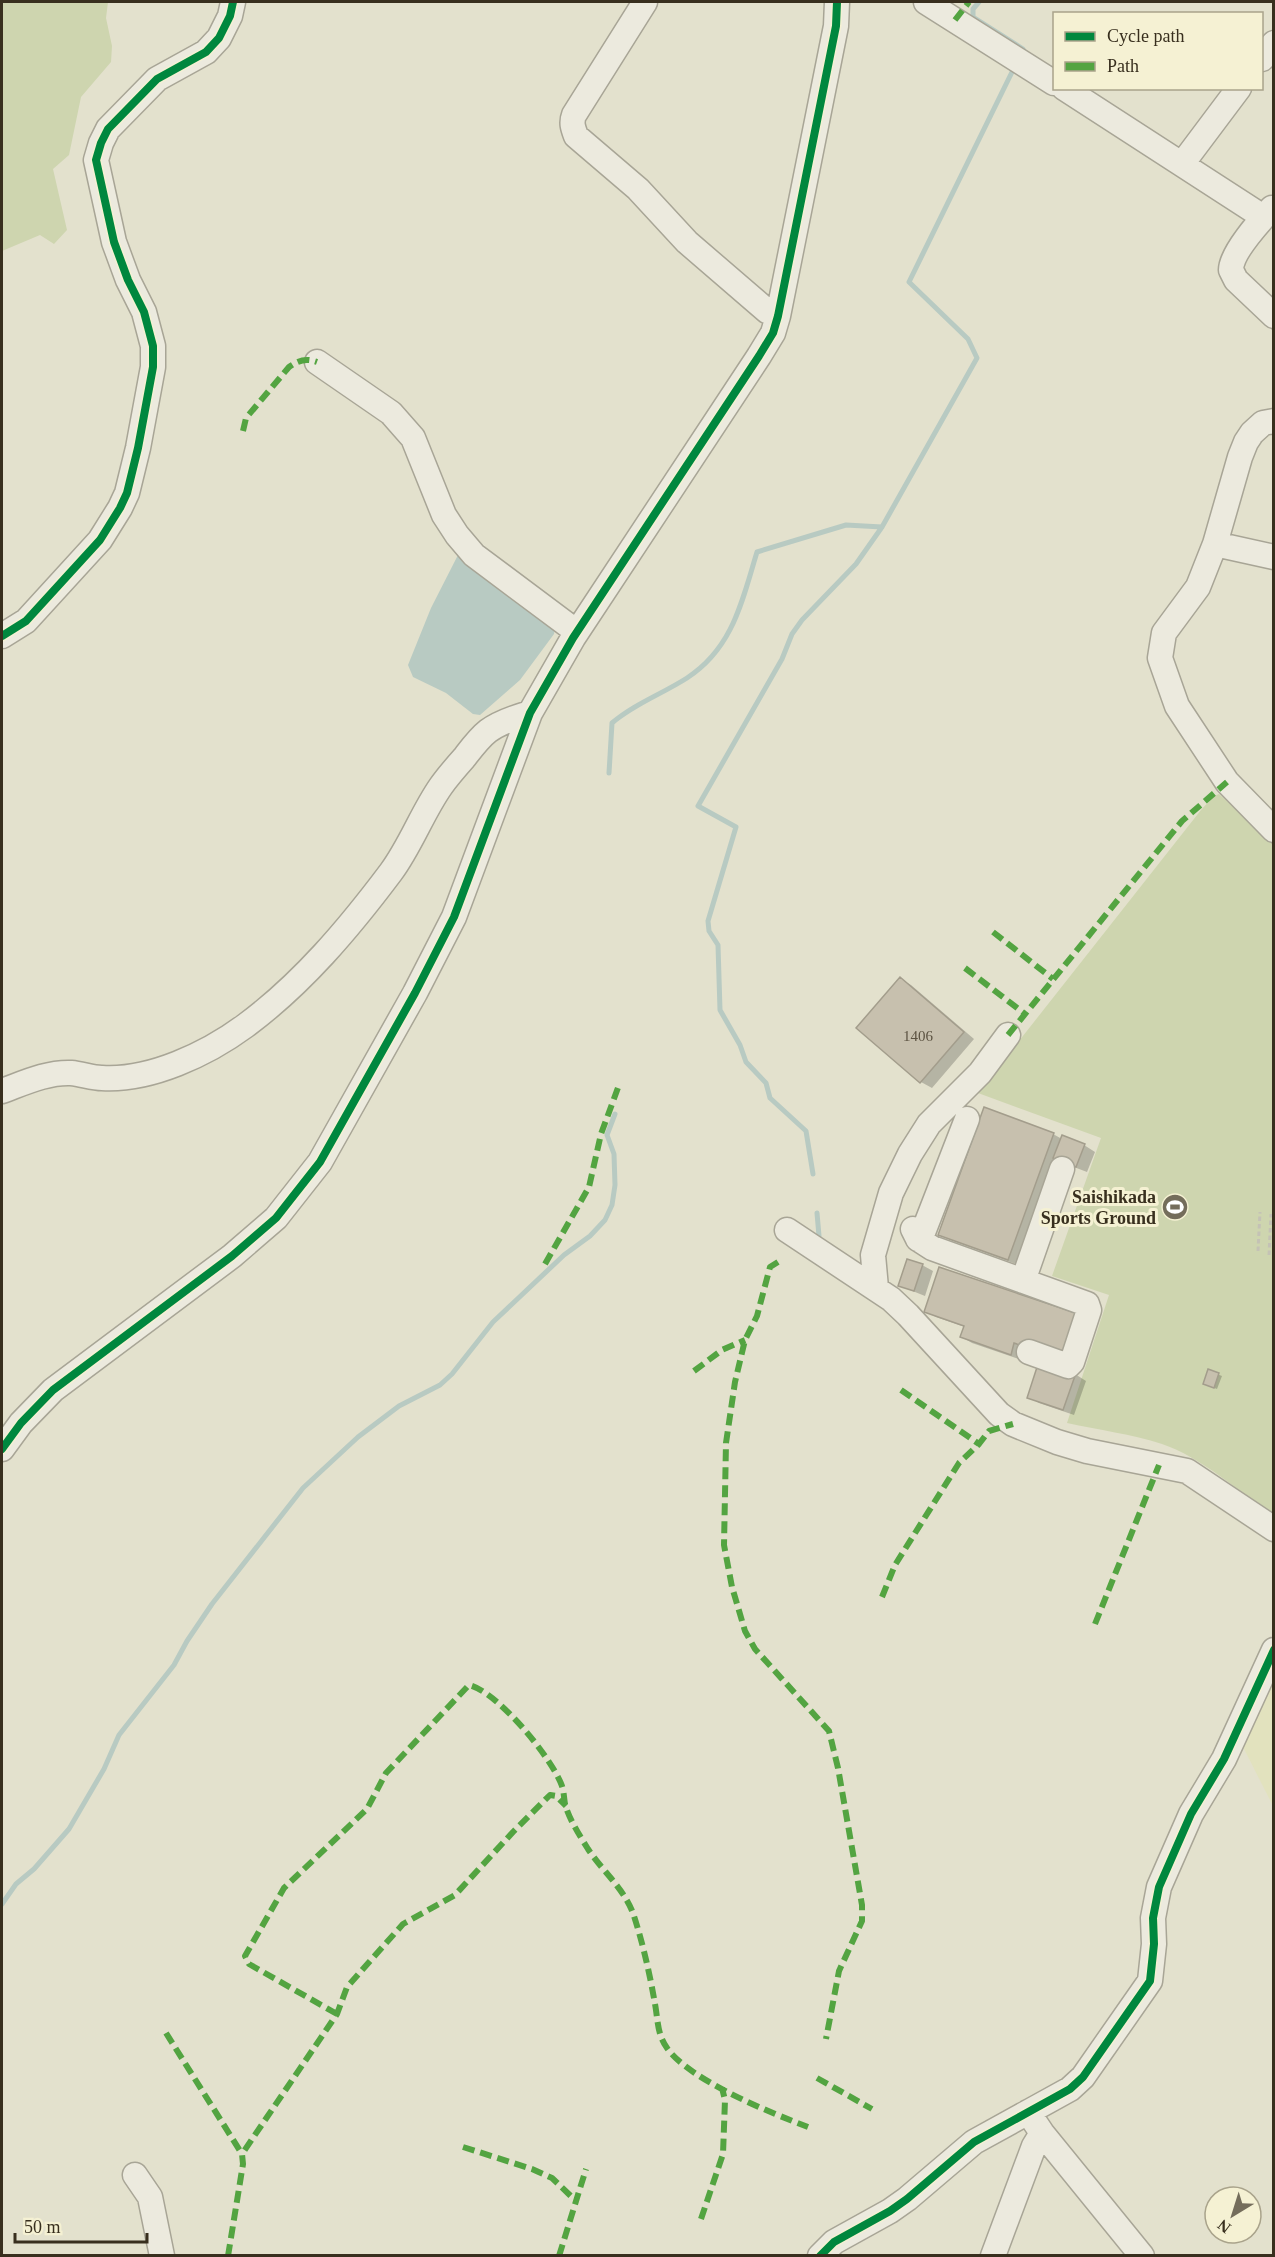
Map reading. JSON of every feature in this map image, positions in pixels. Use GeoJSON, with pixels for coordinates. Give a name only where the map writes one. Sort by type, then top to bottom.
{"type":"FeatureCollection","features":[{"type":"Feature","properties":{"kind":"street"},"geometry":{"type":"LineString","coordinates":[[2,636],[26,621],[100,540],[127,493],[136,457],[153,367],[153,346],[144,312],[128,280],[114,242],[96,160],[101,143],[108,129],[157,79],[192,62],[206,52],[219,38],[230,16],[233,2]]}},
{"type":"Feature","properties":{"kind":"street"},"geometry":{"type":"LineString","coordinates":[[645,2],[574,115],[571,122],[573,129],[576,136],[644,195],[687,242],[767,311],[778,316]]}},
{"type":"Feature","properties":{"kind":"street"},"geometry":{"type":"LineString","coordinates":[[2,1449],[21,1423],[53,1390],[232,1256],[276,1218],[320,1162],[415,993],[454,917],[530,713],[577,632],[773,333],[833,38],[837,2]]}},
{"type":"Feature","properties":{"kind":"street"},"geometry":{"type":"LineString","coordinates":[[926,2],[1053,82]]}},
{"type":"Feature","properties":{"kind":"street"},"geometry":{"type":"LineString","coordinates":[[1263,58],[1274,43]]}},
{"type":"Feature","properties":{"kind":"street"},"geometry":{"type":"LineString","coordinates":[[1067,90],[1254,211],[1268,213],[1234,257],[1231,270],[1236,280],[1274,316]]}},
{"type":"Feature","properties":{"kind":"street"},"geometry":{"type":"LineString","coordinates":[[1182,164],[1238,90]]}},
{"type":"Feature","properties":{"kind":"street"},"geometry":{"type":"LineString","coordinates":[[317,362],[391,413],[413,438],[444,515],[474,555],[577,632]]}},
{"type":"Feature","properties":{"kind":"street"},"geometry":{"type":"LineString","coordinates":[[1274,421],[1263,423],[1246,442],[1215,544],[1198,587],[1164,633],[1160,658],[1177,706],[1227,782],[1274,830]]}},
{"type":"Feature","properties":{"kind":"street"},"geometry":{"type":"LineString","coordinates":[[1215,544],[1274,557]]}},
{"type":"Feature","properties":{"kind":"street"},"geometry":{"type":"LineString","coordinates":[[2,1091],[56,1074],[75,1073],[103,1078],[135,1075],[168,1067],[205,1051],[244,1026],[307,973],[363,907],[393,869],[441,786],[489,730],[508,720],[530,713]]}},
{"type":"Feature","properties":{"kind":"street"},"geometry":{"type":"LineString","coordinates":[[876,1288],[873,1256],[891,1193],[910,1154],[929,1124],[980,1073],[1008,1035]]}},
{"type":"Feature","properties":{"kind":"street"},"geometry":{"type":"LineString","coordinates":[[967,1119],[922,1235],[916,1234],[932,1248],[1088,1304],[1089,1310],[1072,1362],[1068,1366],[1029,1352]]}},
{"type":"Feature","properties":{"kind":"street"},"geometry":{"type":"LineString","coordinates":[[1023,1281],[1042,1196],[1062,1169]]}},
{"type":"Feature","properties":{"kind":"street"},"geometry":{"type":"LineString","coordinates":[[787,1230],[876,1288],[908,1315],[999,1414],[1013,1424],[1057,1442],[1087,1451],[1187,1472],[1274,1529]]}},
{"type":"Feature","properties":{"kind":"street"},"geometry":{"type":"LineString","coordinates":[[820,2256],[834,2242],[907,2199],[974,2142],[1070,2089],[1083,2077],[1150,1981],[1154,1902],[1159,1887],[1191,1814],[1224,1759],[1274,1650]]}},
{"type":"Feature","properties":{"kind":"street"},"geometry":{"type":"LineString","coordinates":[[1028,2112],[1042,2133],[1142,2256]]}},
{"type":"Feature","properties":{"kind":"street"},"geometry":{"type":"LineString","coordinates":[[993,2256],[1034,2146],[1042,2133]]}},
{"type":"Feature","properties":{"kind":"street"},"geometry":{"type":"LineString","coordinates":[[135,2175],[150,2197],[162,2256]]}},
{"type":"Feature","properties":{"kind":"path"},"geometry":{"type":"LineString","coordinates":[[1258,1251],[1260,1212]]}},
{"type":"Feature","properties":{"kind":"path"},"geometry":{"type":"LineString","coordinates":[[1269,1255],[1271,1214]]}},
{"type":"Feature","properties":{"kind":"green space"},"geometry":{"type":"Polygon","coordinates":[[[2,2],[108,2],[106,18],[112,46],[111,62],[81,97],[69,155],[53,169],[67,230],[54,244],[40,235],[2,251],[2,2]]]}},
{"type":"Feature","properties":{"kind":"green space","name":"Saishikada Sports Ground"},"geometry":{"type":"Polygon","coordinates":[[[1219,794],[1273,843],[1273,1516],[1220,1476],[1177,1450],[1139,1437],[1067,1423],[1109,1295],[1052,1276],[1101,1138],[978,1093],[1201,810],[1214,796],[1219,794]]]}},
{"type":"Feature","properties":{"kind":"green space"},"geometry":{"type":"Polygon","coordinates":[[[1273,1667],[1273,1806],[1238,1737],[1273,1667]]]}},
{"type":"Feature","properties":{"kind":"shaded area"},"geometry":{"type":"Polygon","coordinates":[[[459,553],[555,627],[554,634],[520,680],[480,715],[473,714],[446,693],[413,677],[408,665],[431,608],[459,553]]]}},
{"type":"Feature","properties":{"kind":"building"},"geometry":{"type":"Polygon","coordinates":[[[900,977],[964,1032],[920,1083],[856,1028],[900,977]]]}},
{"type":"Feature","properties":{"kind":"building"},"geometry":{"type":"Polygon","coordinates":[[[984,1107],[1054,1133],[1008,1260],[938,1235],[984,1107]]]}},
{"type":"Feature","properties":{"kind":"building"},"geometry":{"type":"Polygon","coordinates":[[[1062,1135],[1085,1144],[1076,1167],[1053,1158],[1062,1135]]]}},
{"type":"Feature","properties":{"kind":"building"},"geometry":{"type":"Polygon","coordinates":[[[907,1259],[923,1264],[914,1291],[898,1286],[907,1259]]]}},
{"type":"Feature","properties":{"kind":"building"},"geometry":{"type":"Polygon","coordinates":[[[939,1267],[1082,1315],[1067,1361],[1014,1343],[1011,1355],[960,1337],[964,1326],[924,1312],[939,1267]]]}},
{"type":"Feature","properties":{"kind":"building"},"geometry":{"type":"Polygon","coordinates":[[[1039,1361],[1076,1373],[1063,1410],[1027,1398],[1039,1361]]]}},
{"type":"Feature","properties":{"kind":"building"},"geometry":{"type":"Polygon","coordinates":[[[1208,1369],[1219,1373],[1214,1388],[1203,1384],[1208,1369]]]}},
{"type":"Feature","properties":{"kind":"waterway"},"geometry":{"type":"LineString","coordinates":[[979,2],[973,9],[973,17],[1023,49]]}},
{"type":"Feature","properties":{"kind":"waterway"},"geometry":{"type":"LineString","coordinates":[[813,1174],[806,1131],[770,1098],[766,1083],[746,1062],[740,1045],[720,1010],[718,945],[709,931],[708,921],[736,827],[698,806],[782,659],[792,634],[802,620],[856,564],[882,527],[977,358],[968,339],[909,282],[1013,70]]}},
{"type":"Feature","properties":{"kind":"waterway"},"geometry":{"type":"LineString","coordinates":[[609,773],[612,723],[629,710],[687,678],[715,653],[734,622],[757,552],[846,525],[882,527]]}},
{"type":"Feature","properties":{"kind":"waterway"},"geometry":{"type":"LineString","coordinates":[[2,1904],[16,1884],[34,1869],[69,1829],[104,1769],[119,1735],[174,1665],[212,1604],[303,1488],[358,1437],[399,1406],[440,1385],[452,1374],[493,1322],[605,1220],[612,1205],[615,1185],[614,1154],[607,1135],[615,1114]]}},
{"type":"Feature","properties":{"kind":"waterway"},"geometry":{"type":"LineString","coordinates":[[817,1213],[819,1236]]}},
{"type":"Feature","properties":{"kind":"marked path"},"geometry":{"type":"LineString","coordinates":[[955,20],[969,2]]}},
{"type":"Feature","properties":{"kind":"marked path"},"geometry":{"type":"LineString","coordinates":[[243,431],[246,418],[289,367],[303,360],[317,362]]}},
{"type":"Feature","properties":{"kind":"marked path"},"geometry":{"type":"LineString","coordinates":[[1008,1035],[1182,821],[1227,782]]}},
{"type":"Feature","properties":{"kind":"marked path"},"geometry":{"type":"LineString","coordinates":[[993,932],[1053,979]]}},
{"type":"Feature","properties":{"kind":"marked path"},"geometry":{"type":"LineString","coordinates":[[965,968],[1025,1014]]}},
{"type":"Feature","properties":{"kind":"marked path"},"geometry":{"type":"LineString","coordinates":[[545,1264],[589,1187],[601,1134],[619,1085]]}},
{"type":"Feature","properties":{"kind":"marked path"},"geometry":{"type":"LineString","coordinates":[[778,1262],[770,1267],[757,1316],[745,1340],[735,1382],[726,1443],[724,1545],[732,1587],[745,1631],[755,1649],[829,1731],[838,1768],[862,1905],[862,1921],[839,1971],[826,2039]]}},
{"type":"Feature","properties":{"kind":"marked path"},"geometry":{"type":"LineString","coordinates":[[694,1371],[722,1350],[745,1340]]}},
{"type":"Feature","properties":{"kind":"marked path"},"geometry":{"type":"LineString","coordinates":[[901,1390],[979,1444]]}},
{"type":"Feature","properties":{"kind":"marked path"},"geometry":{"type":"LineString","coordinates":[[882,1597],[895,1565],[959,1463],[989,1431],[1013,1424]]}},
{"type":"Feature","properties":{"kind":"marked path"},"geometry":{"type":"LineString","coordinates":[[1095,1624],[1159,1465]]}},
{"type":"Feature","properties":{"kind":"marked path"},"geometry":{"type":"LineString","coordinates":[[337,2014],[249,1964],[245,1956],[284,1888],[367,1809],[386,1773],[469,1685],[481,1690],[509,1713],[547,1759],[562,1786],[567,1810],[578,1833],[630,1906],[646,1960],[660,2032],[667,2048],[693,2072],[712,2083],[753,2104],[808,2127]]}},
{"type":"Feature","properties":{"kind":"marked path"},"geometry":{"type":"LineString","coordinates":[[228,2256],[243,2164],[242,2154],[337,2014],[347,1987],[403,1924],[455,1895],[550,1795],[556,1796],[566,1806]]}},
{"type":"Feature","properties":{"kind":"marked path"},"geometry":{"type":"LineString","coordinates":[[166,2033],[242,2154]]}},
{"type":"Feature","properties":{"kind":"marked path"},"geometry":{"type":"LineString","coordinates":[[817,2078],[872,2109]]}},
{"type":"Feature","properties":{"kind":"marked path"},"geometry":{"type":"LineString","coordinates":[[701,2219],[723,2154],[725,2100],[722,2088]]}},
{"type":"Feature","properties":{"kind":"marked path"},"geometry":{"type":"LineString","coordinates":[[463,2147],[532,2169],[552,2178],[576,2201]]}},
{"type":"Feature","properties":{"kind":"marked path"},"geometry":{"type":"LineString","coordinates":[[559,2256],[586,2169]]}},
{"type":"Feature","properties":{"kind":"cycle path"},"geometry":{"type":"LineString","coordinates":[[2,636],[26,621],[100,540],[127,493],[138,448],[153,367],[153,346],[144,312],[128,280],[114,242],[96,160],[101,143],[108,129],[157,79],[206,52],[219,38],[230,16],[233,2]]}},
{"type":"Feature","properties":{"kind":"cycle path"},"geometry":{"type":"LineString","coordinates":[[2,1449],[21,1423],[53,1390],[232,1256],[276,1218],[320,1162],[415,993],[454,917],[530,713],[573,638],[773,333],[836,26],[837,2]]}},
{"type":"Feature","properties":{"kind":"cycle path"},"geometry":{"type":"LineString","coordinates":[[820,2256],[834,2242],[907,2199],[974,2142],[1070,2089],[1083,2077],[1150,1981],[1154,1944],[1153,1918],[1159,1887],[1191,1814],[1224,1759],[1274,1650]]}},
{"type":"Feature","properties":{"kind":"place","name":"Saishikada Sports Ground"},"geometry":{"type":"Point","coordinates":[1175,1207]}}]}
